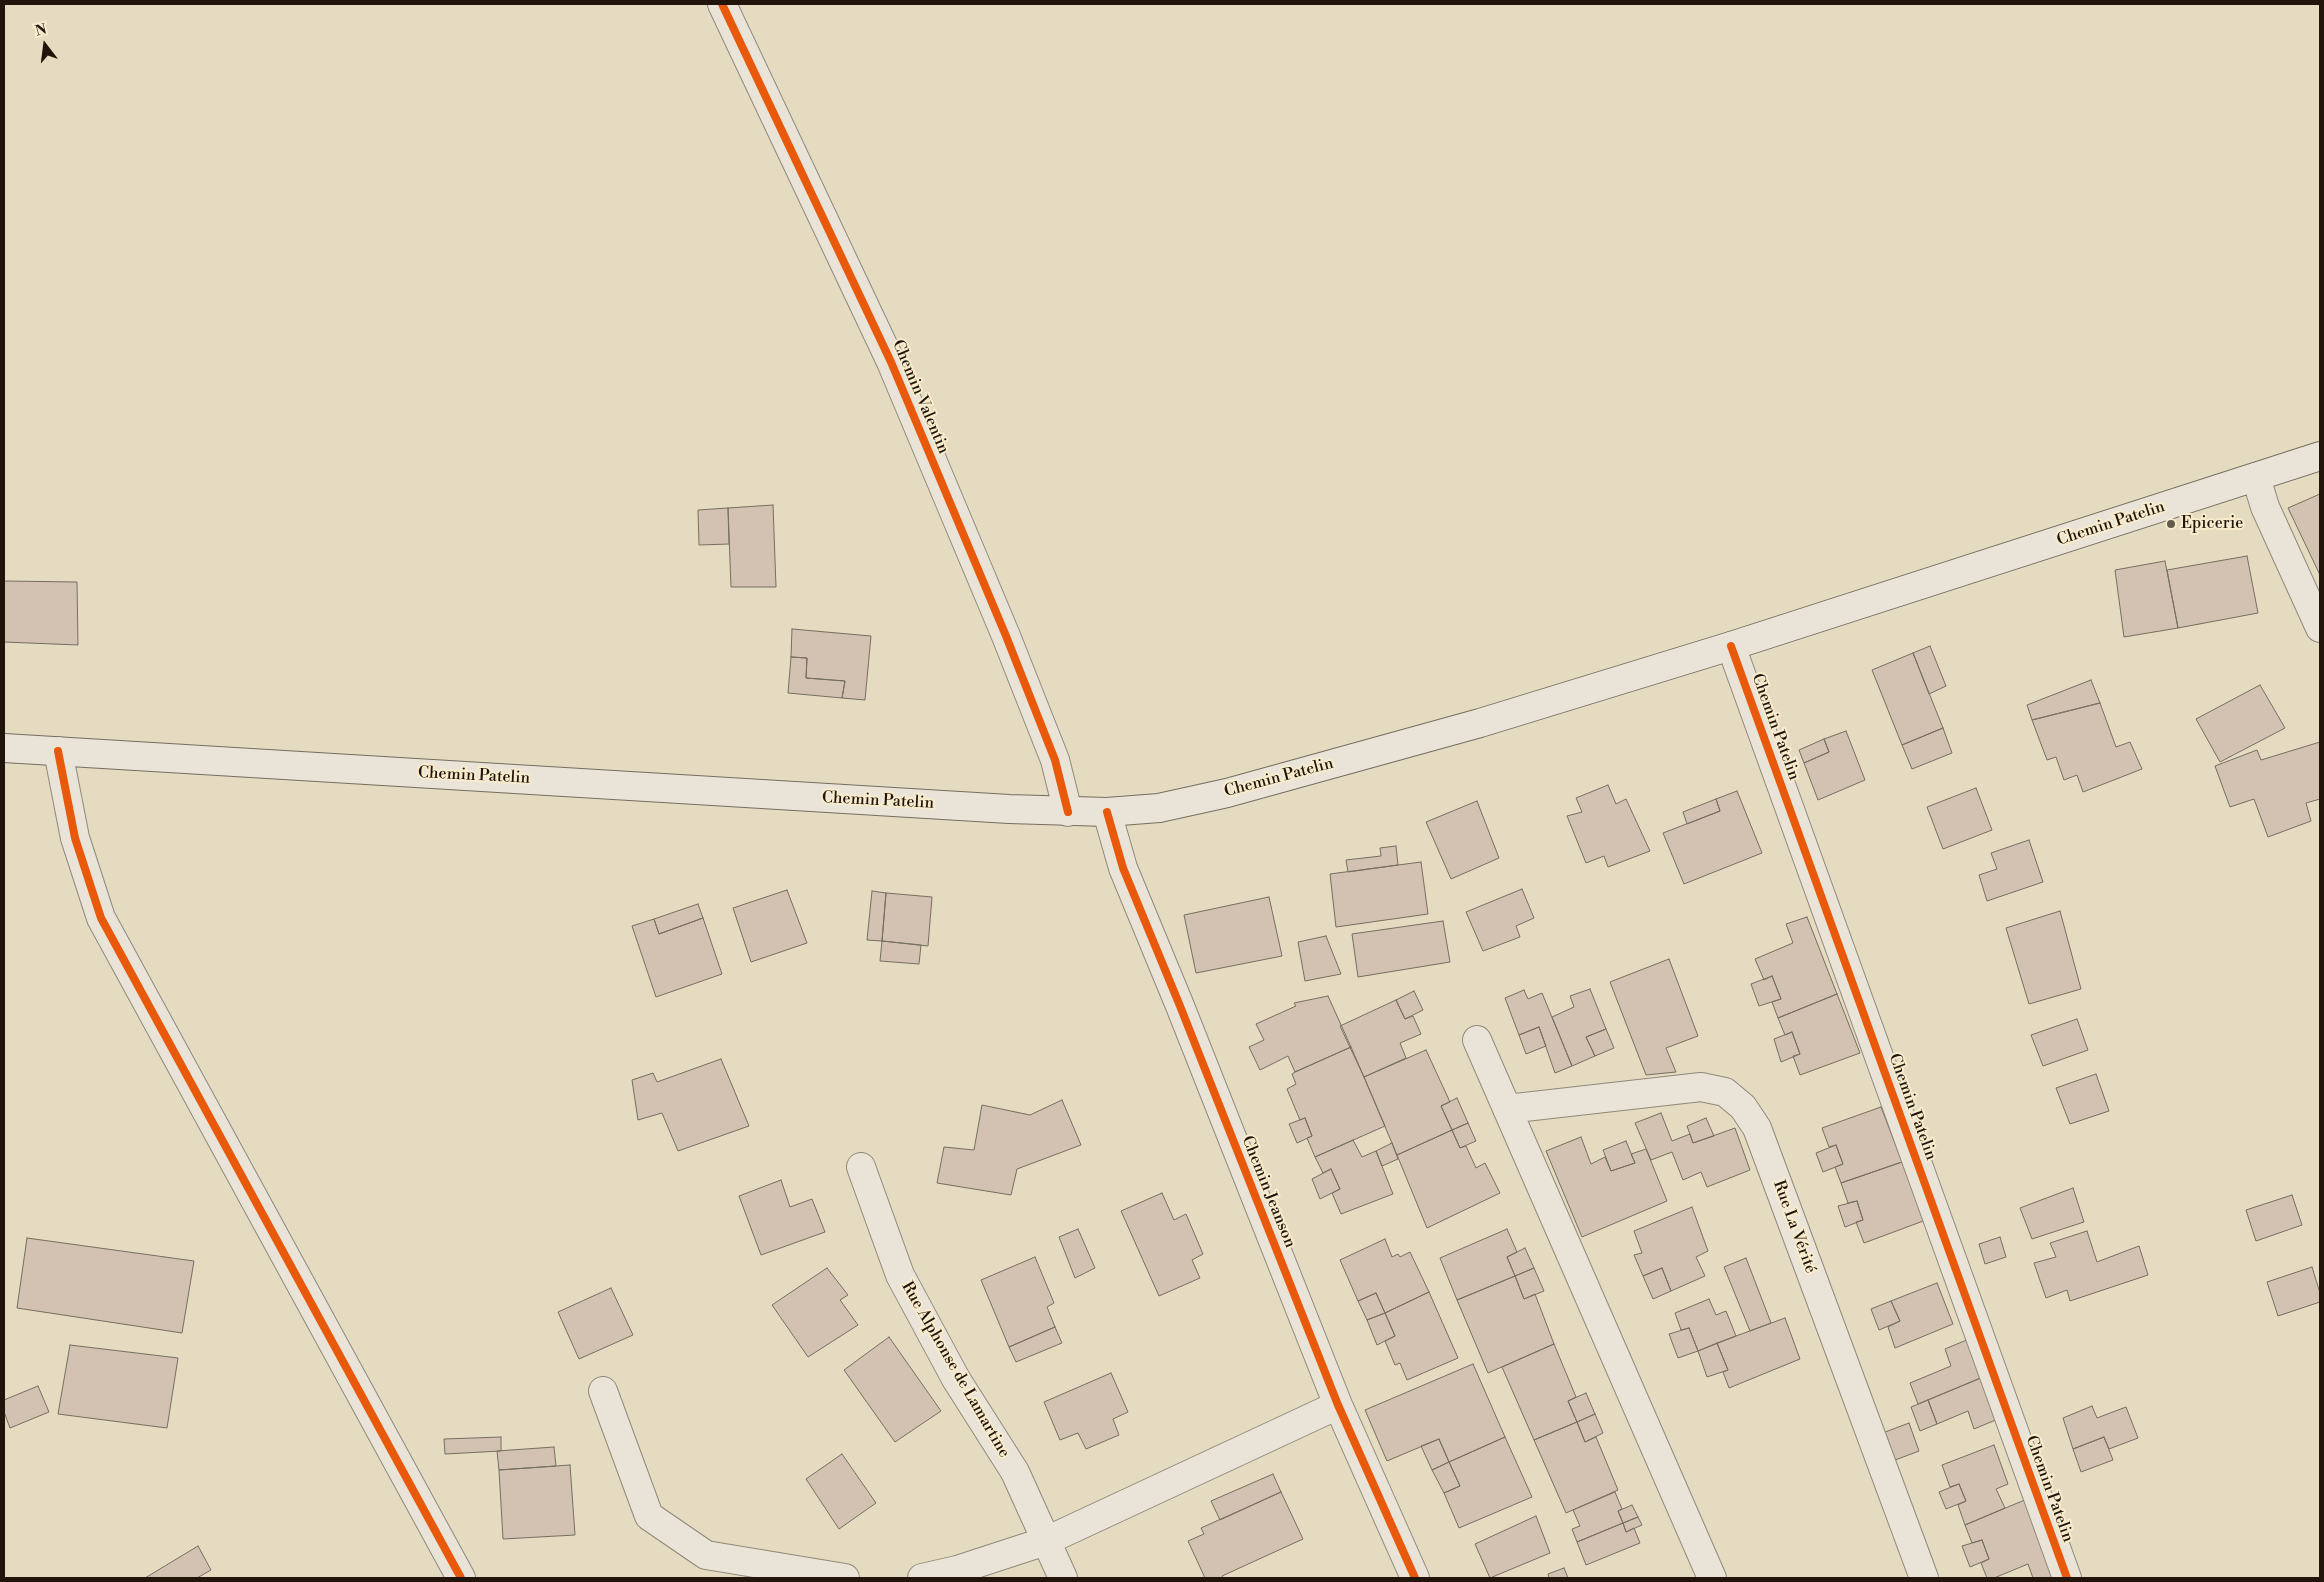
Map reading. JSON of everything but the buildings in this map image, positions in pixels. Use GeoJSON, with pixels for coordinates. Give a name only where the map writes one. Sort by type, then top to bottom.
{"type":"FeatureCollection","features":[{"type":"Feature","properties":{"kind":"street","name":"Chemin Valentin"},"geometry":{"type":"LineString","coordinates":[[722,4],[891,362],[1031,698],[1055,760],[1068,812]]}},
{"type":"Feature","properties":{"kind":"street","name":"Chemin Patelin"},"geometry":{"type":"LineString","coordinates":[[4,748],[1068,812],[1107,812],[1159,808],[1227,793],[1480,723],[1731,646],[2320,456]]}},
{"type":"Feature","properties":{"kind":"street"},"geometry":{"type":"LineString","coordinates":[[2256,477],[2265,507],[2320,628]]}},
{"type":"Feature","properties":{"kind":"street","name":"Chemin Patelin"},"geometry":{"type":"LineString","coordinates":[[1731,646],[2067,1578]]}},
{"type":"Feature","properties":{"kind":"street"},"geometry":{"type":"LineString","coordinates":[[58,751],[75,838],[101,918],[461,1578]]}},
{"type":"Feature","properties":{"kind":"street","name":"Chemin Jeanson"},"geometry":{"type":"LineString","coordinates":[[1107,812],[1123,868],[1180,1006],[1338,1405],[1414,1578]]}},
{"type":"Feature","properties":{"kind":"street"},"geometry":{"type":"LineString","coordinates":[[1477,1040],[1708,1577]]}},
{"type":"Feature","properties":{"kind":"street","name":"Rue La Vérité"},"geometry":{"type":"LineString","coordinates":[[1507,1109],[1701,1087],[1725,1092],[1743,1107],[1757,1128],[1924,1578]]}},
{"type":"Feature","properties":{"kind":"street","name":"Rue Alphonse de Lamartine"},"geometry":{"type":"LineString","coordinates":[[861,1167],[900,1276],[956,1379],[1015,1472],[1064,1578]]}},
{"type":"Feature","properties":{"kind":"street"},"geometry":{"type":"LineString","coordinates":[[603,1391],[649,1516],[706,1555],[845,1578]]}},
{"type":"Feature","properties":{"kind":"street"},"geometry":{"type":"LineString","coordinates":[[922,1578],[957,1570],[1046,1541],[1338,1405]]}},
{"type":"Feature","properties":{"kind":"cycle path"},"geometry":{"type":"LineString","coordinates":[[722,4],[891,362],[1006,636],[1055,760],[1068,812]]}},
{"type":"Feature","properties":{"kind":"cycle path"},"geometry":{"type":"LineString","coordinates":[[1731,646],[2067,1578]]}},
{"type":"Feature","properties":{"kind":"cycle path"},"geometry":{"type":"LineString","coordinates":[[58,751],[75,838],[101,918],[461,1578]]}},
{"type":"Feature","properties":{"kind":"cycle path"},"geometry":{"type":"LineString","coordinates":[[1107,812],[1123,868],[1180,1006],[1338,1405],[1415,1578]]}},
{"type":"Feature","properties":{"kind":"place","name":"Epicerie"},"geometry":{"type":"Point","coordinates":[2171,524]}}]}
